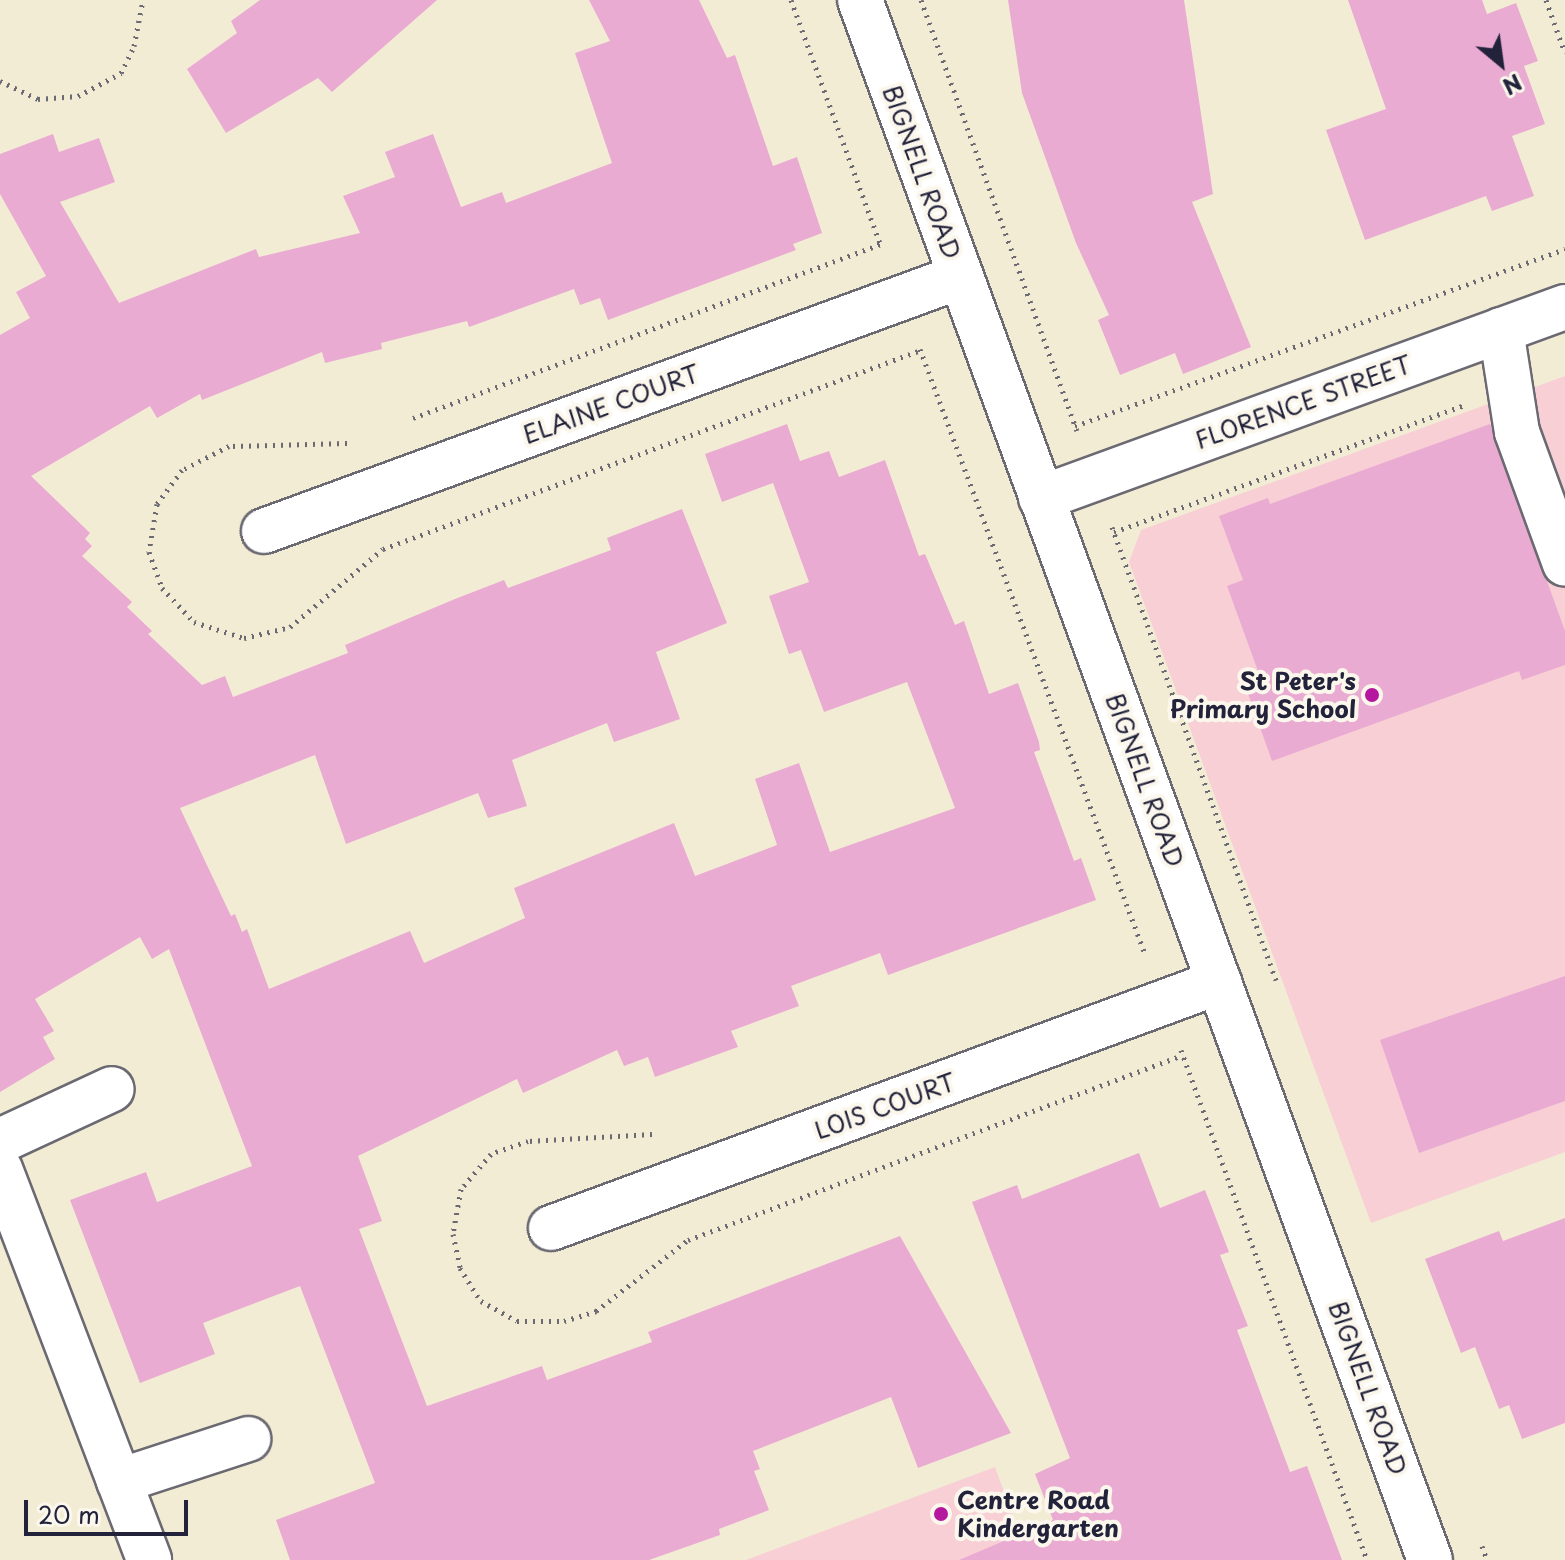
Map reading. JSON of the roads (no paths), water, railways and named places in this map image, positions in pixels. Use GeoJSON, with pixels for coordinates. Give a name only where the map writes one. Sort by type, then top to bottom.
{"type":"FeatureCollection","features":[{"type":"Feature","properties":{"kind":"street","name":"BIGNELL ROAD"},"geometry":{"type":"LineString","coordinates":[[860,0],[1430,1560]]}},
{"type":"Feature","properties":{"kind":"street","name":"ELAINE COURT"},"geometry":{"type":"LineString","coordinates":[[264,531],[959,277]]}},
{"type":"Feature","properties":{"kind":"street","name":"FLORENCE STREET"},"geometry":{"type":"LineString","coordinates":[[1041,498],[1565,307]]}},
{"type":"Feature","properties":{"kind":"street"},"geometry":{"type":"LineString","coordinates":[[1501,330],[1517,432],[1565,564]]}},
{"type":"Feature","properties":{"kind":"street","name":"LOIS COURT"},"geometry":{"type":"LineString","coordinates":[[551,1228],[1219,982]]}},
{"type":"Feature","properties":{"kind":"street"},"geometry":{"type":"LineString","coordinates":[[0,1141],[112,1089]]}},
{"type":"Feature","properties":{"kind":"street"},"geometry":{"type":"LineString","coordinates":[[0,1169],[149,1560]]}},
{"type":"Feature","properties":{"kind":"street"},"geometry":{"type":"LineString","coordinates":[[119,1481],[248,1439]]}},
{"type":"Feature","properties":{"kind":"place","name":"St Peter's Primary School"},"geometry":{"type":"Point","coordinates":[1372,695]}},
{"type":"Feature","properties":{"kind":"place","name":"Centre Road Kindergarten"},"geometry":{"type":"Point","coordinates":[941,1514]}}]}
